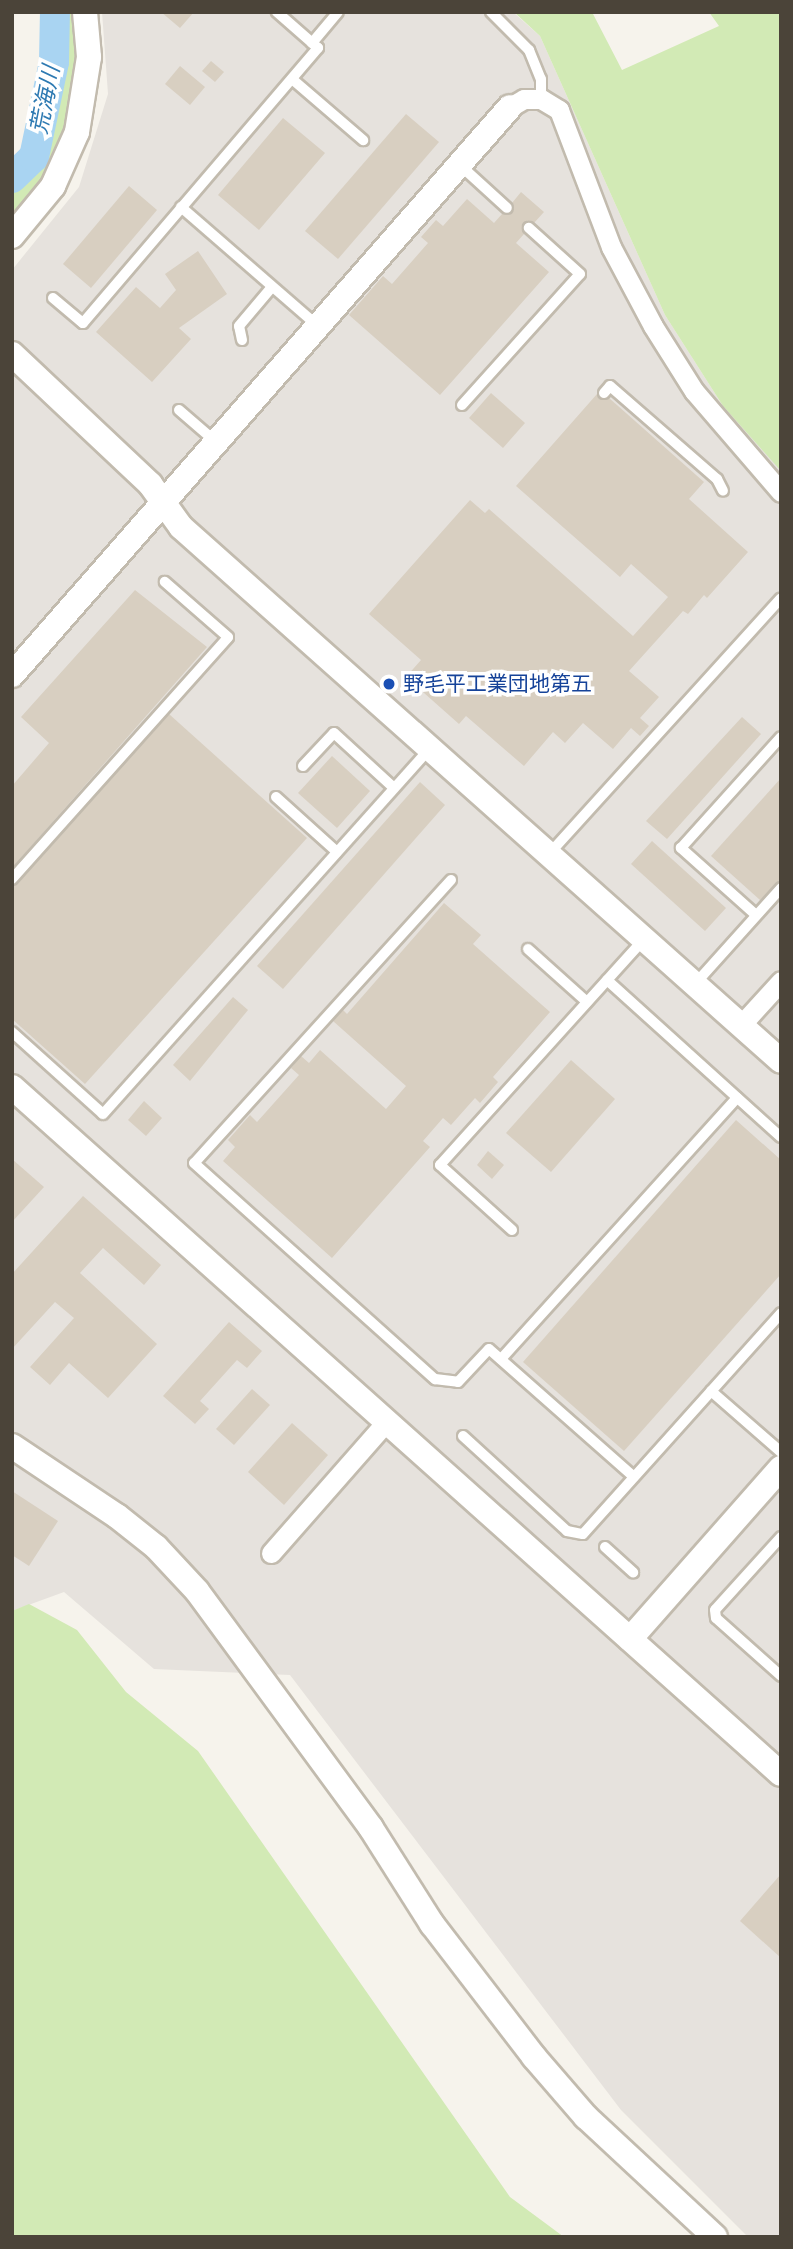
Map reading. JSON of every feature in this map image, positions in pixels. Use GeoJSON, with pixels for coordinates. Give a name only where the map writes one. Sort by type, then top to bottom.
{"type":"FeatureCollection","features":[{"type":"Feature","properties":{"kind":"street"},"geometry":{"type":"LineString","coordinates":[[12,236],[53,186],[77,132],[89,57],[85,12]]}},
{"type":"Feature","properties":{"kind":"street"},"geometry":{"type":"LineString","coordinates":[[12,675],[510,107],[524,99],[541,100],[559,110],[611,247],[653,326],[694,391],[781,492]]}},
{"type":"Feature","properties":{"kind":"street"},"geometry":{"type":"LineString","coordinates":[[12,354],[150,484],[162,505],[181,527],[781,1061]]}},
{"type":"Feature","properties":{"kind":"street"},"geometry":{"type":"LineString","coordinates":[[741,1025],[781,981]]}},
{"type":"Feature","properties":{"kind":"street"},"geometry":{"type":"LineString","coordinates":[[12,1087],[781,1774]]}},
{"type":"Feature","properties":{"kind":"street"},"geometry":{"type":"LineString","coordinates":[[271,1553],[387,1421]]}},
{"type":"Feature","properties":{"kind":"street"},"geometry":{"type":"LineString","coordinates":[[12,1446],[117,1516],[156,1547],[197,1591],[371,1828],[440,1934],[534,2057],[586,2117],[715,2237]]}},
{"type":"Feature","properties":{"kind":"street"},"geometry":{"type":"LineString","coordinates":[[630,1639],[781,1468]]}},
{"type":"Feature","properties":{"kind":"lane"},"geometry":{"type":"LineString","coordinates":[[53,298],[83,323],[318,48],[277,12]]}},
{"type":"Feature","properties":{"kind":"lane"},"geometry":{"type":"LineString","coordinates":[[312,43],[338,12]]}},
{"type":"Feature","properties":{"kind":"lane"},"geometry":{"type":"LineString","coordinates":[[491,12],[529,50],[541,79],[541,100]]}},
{"type":"Feature","properties":{"kind":"lane"},"geometry":{"type":"LineString","coordinates":[[292,79],[363,140]]}},
{"type":"Feature","properties":{"kind":"lane"},"geometry":{"type":"LineString","coordinates":[[459,165],[507,208]]}},
{"type":"Feature","properties":{"kind":"lane"},"geometry":{"type":"LineString","coordinates":[[181,207],[318,327]]}},
{"type":"Feature","properties":{"kind":"lane"},"geometry":{"type":"LineString","coordinates":[[462,405],[580,274],[529,228]]}},
{"type":"Feature","properties":{"kind":"lane"},"geometry":{"type":"LineString","coordinates":[[242,340],[239,326],[272,287]]}},
{"type":"Feature","properties":{"kind":"lane"},"geometry":{"type":"LineString","coordinates":[[604,393],[610,386],[717,479],[723,491]]}},
{"type":"Feature","properties":{"kind":"lane"},"geometry":{"type":"LineString","coordinates":[[179,410],[217,442]]}},
{"type":"Feature","properties":{"kind":"lane"},"geometry":{"type":"LineString","coordinates":[[12,879],[228,637],[166,582]]}},
{"type":"Feature","properties":{"kind":"lane"},"geometry":{"type":"LineString","coordinates":[[548,854],[781,598]]}},
{"type":"Feature","properties":{"kind":"lane"},"geometry":{"type":"LineString","coordinates":[[303,766],[334,733],[394,788]]}},
{"type":"Feature","properties":{"kind":"lane"},"geometry":{"type":"LineString","coordinates":[[756,915],[681,848],[781,737]]}},
{"type":"Feature","properties":{"kind":"lane"},"geometry":{"type":"LineString","coordinates":[[12,1032],[103,1114],[430,748]]}},
{"type":"Feature","properties":{"kind":"lane"},"geometry":{"type":"LineString","coordinates":[[276,797],[337,852]]}},
{"type":"Feature","properties":{"kind":"lane"},"geometry":{"type":"LineString","coordinates":[[451,880],[194,1163],[435,1379],[458,1382],[489,1349],[634,1477]]}},
{"type":"Feature","properties":{"kind":"lane"},"geometry":{"type":"LineString","coordinates":[[694,984],[781,888]]}},
{"type":"Feature","properties":{"kind":"lane"},"geometry":{"type":"LineString","coordinates":[[512,1230],[440,1166],[644,939]]}},
{"type":"Feature","properties":{"kind":"lane"},"geometry":{"type":"LineString","coordinates":[[528,949],[587,1002]]}},
{"type":"Feature","properties":{"kind":"lane"},"geometry":{"type":"LineString","coordinates":[[607,980],[781,1137]]}},
{"type":"Feature","properties":{"kind":"lane"},"geometry":{"type":"LineString","coordinates":[[501,1359],[737,1098]]}},
{"type":"Feature","properties":{"kind":"lane"},"geometry":{"type":"LineString","coordinates":[[463,1436],[576,1536],[583,1534],[781,1313]]}},
{"type":"Feature","properties":{"kind":"lane"},"geometry":{"type":"LineString","coordinates":[[711,1391],[781,1452]]}},
{"type":"Feature","properties":{"kind":"lane"},"geometry":{"type":"LineString","coordinates":[[781,1537],[715,1610],[716,1618],[781,1676]]}},
{"type":"Feature","properties":{"kind":"lane"},"geometry":{"type":"LineString","coordinates":[[605,1547],[633,1572]]}},
{"type":"Feature","properties":{"kind":"shaded area"},"geometry":{"type":"Polygon","coordinates":[[[102,12],[513,12],[540,36],[665,315],[723,406],[781,470],[781,2237],[748,2237],[621,2110],[290,1675],[154,1669],[64,1592],[12,1611],[12,270],[79,187],[108,94],[102,12]]]}},
{"type":"Feature","properties":{"kind":"green space"},"geometry":{"type":"Polygon","coordinates":[[[60,12],[76,12],[76,71],[66,133],[42,181],[12,221],[12,184],[38,158],[61,63],[60,12]]]}},
{"type":"Feature","properties":{"kind":"green space"},"geometry":{"type":"Polygon","coordinates":[[[514,12],[592,12],[622,70],[719,26],[709,12],[780,12],[781,471],[723,406],[665,315],[540,36],[514,12]]]}},
{"type":"Feature","properties":{"kind":"green space"},"geometry":{"type":"Polygon","coordinates":[[[29,1604],[77,1630],[126,1692],[198,1751],[510,2197],[564,2237],[12,2237],[12,1611],[29,1604]]]}},
{"type":"Feature","properties":{"kind":"building"},"geometry":{"type":"Polygon","coordinates":[[[161,12],[194,12],[180,28],[161,12]]]}},
{"type":"Feature","properties":{"kind":"building"},"geometry":{"type":"Polygon","coordinates":[[[211,61],[224,72],[215,82],[202,71],[211,61]]]}},
{"type":"Feature","properties":{"kind":"building"},"geometry":{"type":"Polygon","coordinates":[[[180,66],[205,87],[190,105],[165,84],[180,66]]]}},
{"type":"Feature","properties":{"kind":"building"},"geometry":{"type":"Polygon","coordinates":[[[406,114],[439,142],[338,259],[305,231],[406,114]]]}},
{"type":"Feature","properties":{"kind":"building"},"geometry":{"type":"Polygon","coordinates":[[[283,118],[325,153],[259,230],[218,195],[283,118]]]}},
{"type":"Feature","properties":{"kind":"building"},"geometry":{"type":"Polygon","coordinates":[[[129,186],[157,210],[91,288],[63,264],[129,186]]]}},
{"type":"Feature","properties":{"kind":"building"},"geometry":{"type":"Polygon","coordinates":[[[521,192],[544,212],[534,223],[523,224],[524,234],[516,243],[549,272],[440,395],[349,315],[383,276],[392,284],[428,243],[421,237],[436,220],[443,226],[467,199],[494,223],[502,214],[513,212],[512,203],[521,192]]]}},
{"type":"Feature","properties":{"kind":"building"},"geometry":{"type":"Polygon","coordinates":[[[198,251],[227,294],[179,328],[191,339],[152,382],[96,332],[136,287],[160,308],[176,290],[165,274],[198,251]]]}},
{"type":"Feature","properties":{"kind":"building"},"geometry":{"type":"Polygon","coordinates":[[[491,393],[525,423],[503,448],[469,418],[491,393]]]}},
{"type":"Feature","properties":{"kind":"building"},"geometry":{"type":"Polygon","coordinates":[[[597,394],[602,400],[609,398],[704,482],[689,499],[748,552],[707,598],[704,595],[688,614],[683,611],[629,671],[659,697],[640,718],[649,726],[640,736],[631,728],[613,749],[583,723],[565,743],[553,732],[524,766],[466,716],[459,724],[406,677],[421,660],[369,614],[470,500],[485,513],[489,509],[633,636],[668,597],[631,564],[620,577],[516,486],[597,394]]]}},
{"type":"Feature","properties":{"kind":"building"},"geometry":{"type":"Polygon","coordinates":[[[135,590],[207,647],[12,868],[12,786],[49,743],[21,717],[135,590]]]}},
{"type":"Feature","properties":{"kind":"building"},"geometry":{"type":"Polygon","coordinates":[[[169,714],[307,838],[85,1084],[12,1019],[12,886],[169,714]]]}},
{"type":"Feature","properties":{"kind":"building"},"geometry":{"type":"Polygon","coordinates":[[[742,717],[761,734],[667,839],[646,821],[742,717]]]}},
{"type":"Feature","properties":{"kind":"building"},"geometry":{"type":"Polygon","coordinates":[[[332,756],[370,791],[337,828],[298,793],[332,756]]]}},
{"type":"Feature","properties":{"kind":"building"},"geometry":{"type":"Polygon","coordinates":[[[781,778],[781,881],[760,900],[711,856],[781,778]]]}},
{"type":"Feature","properties":{"kind":"building"},"geometry":{"type":"Polygon","coordinates":[[[420,782],[445,805],[283,989],[257,966],[420,782]]]}},
{"type":"Feature","properties":{"kind":"building"},"geometry":{"type":"Polygon","coordinates":[[[652,841],[726,908],[705,931],[631,864],[652,841]]]}},
{"type":"Feature","properties":{"kind":"building"},"geometry":{"type":"Polygon","coordinates":[[[444,903],[481,935],[473,944],[550,1012],[493,1077],[498,1082],[480,1103],[475,1098],[451,1125],[443,1118],[423,1141],[430,1147],[332,1258],[223,1161],[235,1147],[228,1140],[250,1115],[257,1122],[299,1075],[291,1068],[301,1056],[309,1063],[320,1050],[386,1109],[406,1086],[333,1021],[343,1010],[347,1014],[444,903]]]}},
{"type":"Feature","properties":{"kind":"building"},"geometry":{"type":"Polygon","coordinates":[[[233,997],[248,1010],[190,1081],[173,1065],[233,997]]]}},
{"type":"Feature","properties":{"kind":"building"},"geometry":{"type":"Polygon","coordinates":[[[571,1060],[615,1099],[551,1172],[506,1133],[571,1060]]]}},
{"type":"Feature","properties":{"kind":"building"},"geometry":{"type":"Polygon","coordinates":[[[144,1101],[162,1118],[146,1136],[128,1120],[144,1101]]]}},
{"type":"Feature","properties":{"kind":"building"},"geometry":{"type":"Polygon","coordinates":[[[736,1120],[781,1160],[781,1274],[624,1451],[523,1362],[736,1120]]]}},
{"type":"Feature","properties":{"kind":"building"},"geometry":{"type":"Polygon","coordinates":[[[488,1151],[504,1165],[492,1179],[477,1165],[488,1151]]]}},
{"type":"Feature","properties":{"kind":"building"},"geometry":{"type":"Polygon","coordinates":[[[12,1159],[44,1187],[12,1222],[12,1159]]]}},
{"type":"Feature","properties":{"kind":"building"},"geometry":{"type":"Polygon","coordinates":[[[83,1196],[161,1265],[144,1285],[103,1248],[80,1273],[157,1344],[108,1398],[69,1363],[50,1385],[30,1367],[74,1318],[55,1302],[12,1349],[12,1274],[83,1196]]]}},
{"type":"Feature","properties":{"kind":"building"},"geometry":{"type":"Polygon","coordinates":[[[229,1322],[262,1351],[247,1368],[237,1360],[200,1401],[209,1409],[195,1424],[163,1396],[229,1322]]]}},
{"type":"Feature","properties":{"kind":"building"},"geometry":{"type":"Polygon","coordinates":[[[252,1389],[270,1405],[234,1445],[216,1429],[252,1389]]]}},
{"type":"Feature","properties":{"kind":"building"},"geometry":{"type":"Polygon","coordinates":[[[292,1423],[328,1455],[284,1505],[248,1472],[292,1423]]]}},
{"type":"Feature","properties":{"kind":"building"},"geometry":{"type":"Polygon","coordinates":[[[12,1491],[58,1521],[29,1566],[12,1555],[12,1491]]]}},
{"type":"Feature","properties":{"kind":"building"},"geometry":{"type":"Polygon","coordinates":[[[781,1874],[781,1958],[740,1921],[781,1874]]]}},
{"type":"Feature","properties":{"kind":"waterway","name":"荒海川"},"geometry":{"type":"LineString","coordinates":[[12,178],[34,157],[54,62],[55,12]]}},
{"type":"Feature","properties":{"kind":"place","name":"野毛平工業団地第五"},"geometry":{"type":"Point","coordinates":[389,684]}}]}
